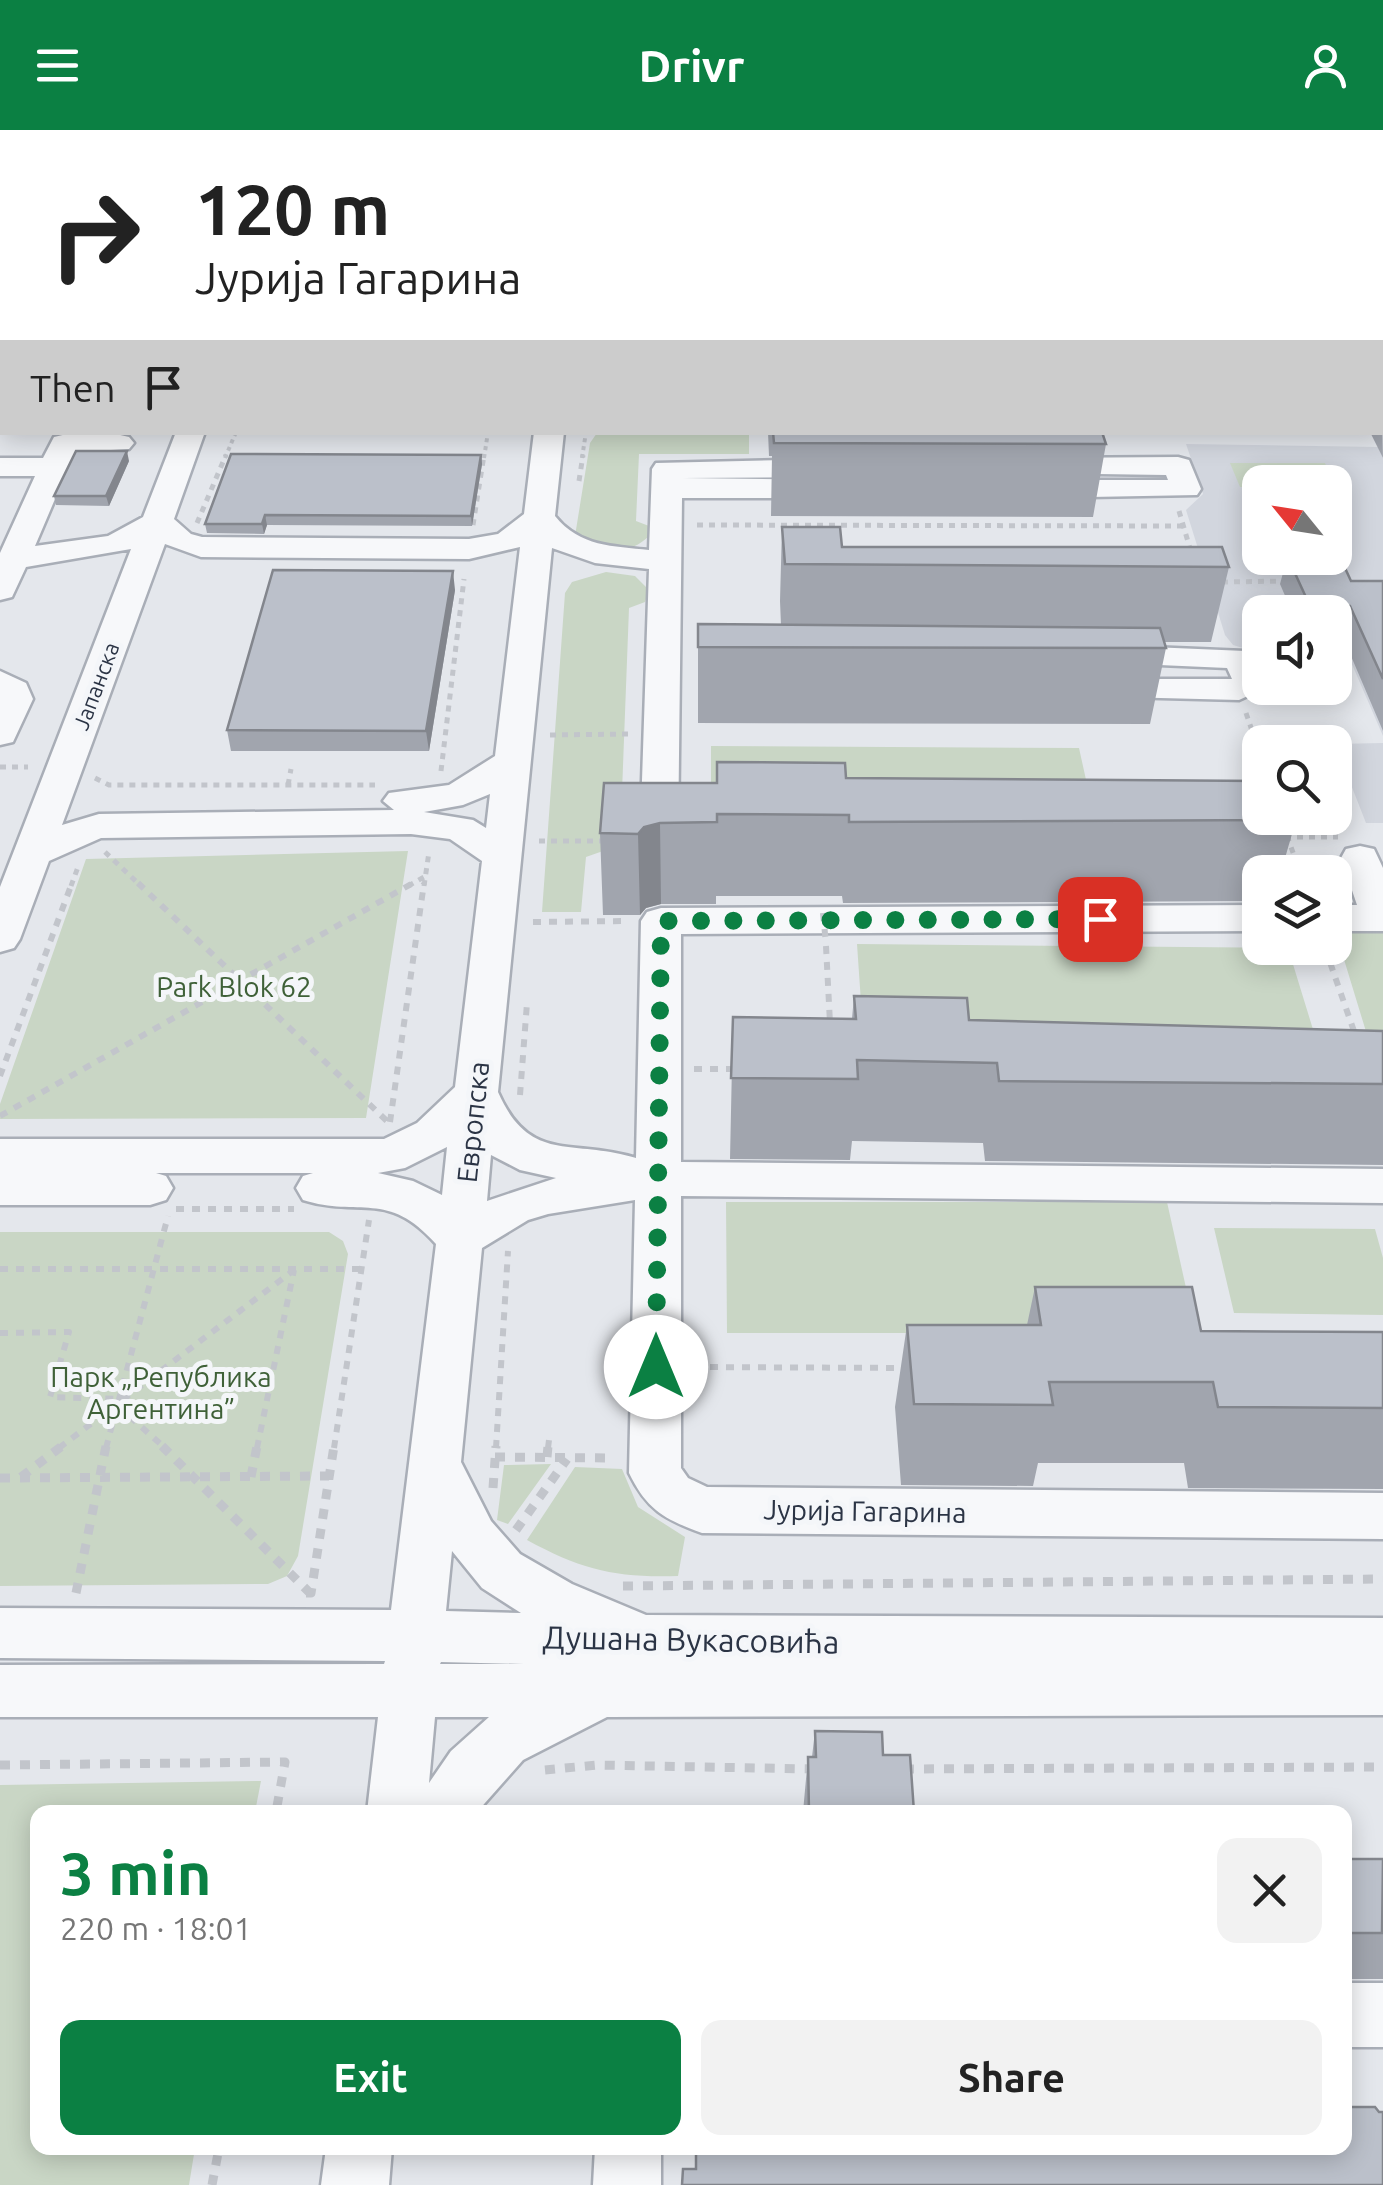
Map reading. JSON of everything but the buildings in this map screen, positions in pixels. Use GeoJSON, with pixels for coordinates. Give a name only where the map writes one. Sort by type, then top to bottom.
{"type":"FeatureCollection","features":[{"type":"Feature","properties":{"kind":"street","name":"Јапанска"},"geometry":{"type":"LineString","coordinates":[[0,940],[60,769],[129,598],[188,436]]}},
{"type":"Feature","properties":{"kind":"street","name":"Европска"},"geometry":{"type":"LineString","coordinates":[[397,1805],[500,855],[551,437]]}},
{"type":"Feature","properties":{"kind":"street"},"geometry":{"type":"LineString","coordinates":[[0,590],[18,559],[64,443],[119,443]]}},
{"type":"Feature","properties":{"kind":"street"},"geometry":{"type":"LineString","coordinates":[[0,468],[54,467]]}},
{"type":"Feature","properties":{"kind":"street"},"geometry":{"type":"LineString","coordinates":[[659,841],[661,734],[681,669],[665,562],[666,478],[860,478]]}},
{"type":"Feature","properties":{"kind":"street"},"geometry":{"type":"LineString","coordinates":[[1005,478],[1179,481]]}},
{"type":"Feature","properties":{"kind":"street"},"geometry":{"type":"LineString","coordinates":[[18,559],[116,544],[158,522],[180,541],[202,547],[455,549],[508,541],[540,517],[552,537],[568,546],[665,562]]}},
{"type":"Feature","properties":{"kind":"street"},"geometry":{"type":"LineString","coordinates":[[18,559],[105,573],[129,598],[164,573],[200,565],[466,567],[511,577],[530,597],[560,577],[665,562]]}},
{"type":"Feature","properties":{"kind":"street"},"geometry":{"type":"LineString","coordinates":[[1062,672],[1239,690]]}},
{"type":"Feature","properties":{"kind":"street"},"geometry":{"type":"LineString","coordinates":[[0,681],[14,690],[15,699],[0,734]]}},
{"type":"Feature","properties":{"kind":"street"},"geometry":{"type":"LineString","coordinates":[[60,769],[87,796],[106,800],[439,801],[476,790],[513,760]]}},
{"type":"Feature","properties":{"kind":"street"},"geometry":{"type":"LineString","coordinates":[[32,854],[64,837],[112,825],[411,822],[460,828],[500,855]]}},
{"type":"Feature","properties":{"kind":"street"},"geometry":{"type":"LineString","coordinates":[[1352,848],[1382,918],[1352,918]]}},
{"type":"Feature","properties":{"kind":"street"},"geometry":{"type":"LineString","coordinates":[[654,1458],[661,921],[1242,918]]}},
{"type":"Feature","properties":{"kind":"street"},"geometry":{"type":"LineString","coordinates":[[0,1156],[389,1156],[433,1135],[476,1092],[495,1136],[516,1151],[532,1158],[604,1166],[656,1179]]}},
{"type":"Feature","properties":{"kind":"street"},"geometry":{"type":"LineString","coordinates":[[0,1188],[377,1188],[424,1202],[459,1239],[512,1208],[547,1197],[656,1179],[1383,1186]]}},
{"type":"Feature","properties":{"kind":"street","name":"Јурија Гагарина"},"geometry":{"type":"LineString","coordinates":[[654,1458],[655,1474],[670,1494],[702,1510],[1383,1516]]}},
{"type":"Feature","properties":{"kind":"street"},"geometry":{"type":"LineString","coordinates":[[435,1463],[504,1574],[557,1603],[652,1641]]}},
{"type":"Feature","properties":{"kind":"street","name":"Душана Вукасовића"},"geometry":{"type":"LineString","coordinates":[[0,1633],[255,1632],[413,1663],[614,1690],[1383,1689]]}},
{"type":"Feature","properties":{"kind":"street","name":"Душана Вукасовића"},"geometry":{"type":"LineString","coordinates":[[0,1692],[413,1663],[652,1641],[1383,1643]]}},
{"type":"Feature","properties":{"kind":"street"},"geometry":{"type":"LineString","coordinates":[[448,1805],[462,1780],[506,1736],[530,1720],[614,1690]]}},
{"type":"Feature","properties":{"kind":"street"},"geometry":{"type":"LineString","coordinates":[[1352,2015],[1383,2015]]}},
{"type":"Feature","properties":{"kind":"street"},"geometry":{"type":"LineString","coordinates":[[355,2185],[358,2155]]}},
{"type":"Feature","properties":{"kind":"street"},"geometry":{"type":"LineString","coordinates":[[626,2185],[628,2155]]}},
{"type":"Feature","properties":{"kind":"path"},"geometry":{"type":"LineString","coordinates":[[198,522],[235,435]]}},
{"type":"Feature","properties":{"kind":"path"},"geometry":{"type":"LineString","coordinates":[[470,543],[488,435]]}},
{"type":"Feature","properties":{"kind":"path"},"geometry":{"type":"LineString","coordinates":[[1179,481],[1184,526],[1195,563]]}},
{"type":"Feature","properties":{"kind":"path"},"geometry":{"type":"LineString","coordinates":[[666,525],[1184,526]]}},
{"type":"Feature","properties":{"kind":"path"},"geometry":{"type":"LineString","coordinates":[[440,785],[464,579]]}},
{"type":"Feature","properties":{"kind":"path"},"geometry":{"type":"LineString","coordinates":[[1220,582],[1299,580]]}},
{"type":"Feature","properties":{"kind":"path"},"geometry":{"type":"LineString","coordinates":[[1239,690],[1250,725]]}},
{"type":"Feature","properties":{"kind":"path"},"geometry":{"type":"LineString","coordinates":[[550,735],[661,734]]}},
{"type":"Feature","properties":{"kind":"path"},"geometry":{"type":"LineString","coordinates":[[0,767],[60,769],[108,786],[382,785]]}},
{"type":"Feature","properties":{"kind":"path"},"geometry":{"type":"LineString","coordinates":[[288,785],[291,769]]}},
{"type":"Feature","properties":{"kind":"path"},"geometry":{"type":"LineString","coordinates":[[1267,837],[1287,836],[1352,848]]}},
{"type":"Feature","properties":{"kind":"path"},"geometry":{"type":"LineString","coordinates":[[1287,836],[1294,855]]}},
{"type":"Feature","properties":{"kind":"path"},"geometry":{"type":"LineString","coordinates":[[390,1124],[431,838]]}},
{"type":"Feature","properties":{"kind":"path"},"geometry":{"type":"LineString","coordinates":[[539,841],[659,841]]}},
{"type":"Feature","properties":{"kind":"path"},"geometry":{"type":"LineString","coordinates":[[103,850],[390,1124]]}},
{"type":"Feature","properties":{"kind":"path"},"geometry":{"type":"LineString","coordinates":[[0,1076],[82,856]]}},
{"type":"Feature","properties":{"kind":"path"},"geometry":{"type":"LineString","coordinates":[[0,1116],[426,876]]}},
{"type":"Feature","properties":{"kind":"path"},"geometry":{"type":"LineString","coordinates":[[823,913],[831,1033]]}},
{"type":"Feature","properties":{"kind":"path"},"geometry":{"type":"LineString","coordinates":[[533,922],[661,921]]}},
{"type":"Feature","properties":{"kind":"path"},"geometry":{"type":"LineString","coordinates":[[576,922],[576,934]]}},
{"type":"Feature","properties":{"kind":"path"},"geometry":{"type":"LineString","coordinates":[[1331,965],[1362,1053]]}},
{"type":"Feature","properties":{"kind":"path"},"geometry":{"type":"LineString","coordinates":[[659,1069],[756,1069]]}},
{"type":"Feature","properties":{"kind":"path"},"geometry":{"type":"LineString","coordinates":[[370,1124],[390,1124]]}},
{"type":"Feature","properties":{"kind":"path"},"geometry":{"type":"LineString","coordinates":[[151,1209],[298,1210]]}},
{"type":"Feature","properties":{"kind":"path"},"geometry":{"type":"LineString","coordinates":[[76,1593],[98,1477],[170,1209]]}},
{"type":"Feature","properties":{"kind":"path"},"geometry":{"type":"LineString","coordinates":[[310,1594],[371,1210]]}},
{"type":"Feature","properties":{"kind":"path"},"geometry":{"type":"LineString","coordinates":[[508,1237],[489,1547],[504,1546],[568,1458]]}},
{"type":"Feature","properties":{"kind":"path"},"geometry":{"type":"LineString","coordinates":[[0,1269],[362,1269]]}},
{"type":"Feature","properties":{"kind":"path"},"geometry":{"type":"LineString","coordinates":[[20,1478],[294,1269]]}},
{"type":"Feature","properties":{"kind":"path"},"geometry":{"type":"LineString","coordinates":[[250,1476],[294,1269]]}},
{"type":"Feature","properties":{"kind":"path"},"geometry":{"type":"LineString","coordinates":[[0,1333],[68,1332],[50,1397],[119,1402],[310,1594]]}},
{"type":"Feature","properties":{"kind":"path"},"geometry":{"type":"LineString","coordinates":[[656,1367],[911,1368]]}},
{"type":"Feature","properties":{"kind":"path"},"geometry":{"type":"LineString","coordinates":[[548,1457],[549,1440]]}},
{"type":"Feature","properties":{"kind":"path"},"geometry":{"type":"LineString","coordinates":[[495,1457],[654,1458]]}},
{"type":"Feature","properties":{"kind":"path"},"geometry":{"type":"LineString","coordinates":[[0,1478],[329,1476]]}},
{"type":"Feature","properties":{"kind":"path"},"geometry":{"type":"LineString","coordinates":[[605,1586],[1383,1579]]}},
{"type":"Feature","properties":{"kind":"path"},"geometry":{"type":"LineString","coordinates":[[57,1593],[96,1593]]}},
{"type":"Feature","properties":{"kind":"path"},"geometry":{"type":"LineString","coordinates":[[291,1594],[310,1594]]}},
{"type":"Feature","properties":{"kind":"path"},"geometry":{"type":"LineString","coordinates":[[0,1765],[285,1762],[277,1805]]}},
{"type":"Feature","properties":{"kind":"path"},"geometry":{"type":"LineString","coordinates":[[534,1775],[551,1767],[597,1765],[833,1769]]}},
{"type":"Feature","properties":{"kind":"path"},"geometry":{"type":"LineString","coordinates":[[892,1769],[1383,1767]]}},
{"type":"Feature","properties":{"kind":"path"},"geometry":{"type":"LineString","coordinates":[[212,2185],[218,2155]]}},
{"type":"Feature","properties":{"kind":"shaded area"},"geometry":{"type":"Polygon","coordinates":[[[1186,444],[1378,447],[1383,458],[1383,736],[1352,664],[1352,595],[1242,595],[1242,648],[1233,645],[1225,635],[1186,510],[1203,494],[1186,444]]]}},
{"type":"Feature","properties":{"kind":"shaded area"},"geometry":{"type":"Polygon","coordinates":[[[1383,743],[1383,823],[1366,823],[1352,787],[1352,744],[1383,743]]]}},
{"type":"Feature","properties":{"kind":"green space"},"geometry":{"type":"Polygon","coordinates":[[[596,435],[749,435],[749,454],[639,454],[636,521],[649,526],[649,536],[631,547],[613,549],[575,536],[590,443],[596,435]]]}},
{"type":"Feature","properties":{"kind":"green space"},"geometry":{"type":"Polygon","coordinates":[[[1230,463],[1326,465],[1242,465],[1240,487],[1230,463]]]}},
{"type":"Feature","properties":{"kind":"green space"},"geometry":{"type":"Polygon","coordinates":[[[606,572],[635,576],[649,590],[645,602],[629,608],[620,845],[586,857],[581,912],[542,912],[565,593],[572,582],[606,572]]]}},
{"type":"Feature","properties":{"kind":"green space"},"geometry":{"type":"Polygon","coordinates":[[[711,746],[1079,748],[1094,816],[711,813],[711,746]]]}},
{"type":"Feature","properties":{"kind":"green space","name":"Park Blok 62"},"geometry":{"type":"Polygon","coordinates":[[[408,851],[366,1118],[0,1119],[0,1104],[86,859],[408,851]]]}},
{"type":"Feature","properties":{"kind":"green space"},"geometry":{"type":"Polygon","coordinates":[[[1352,930],[1383,930],[1383,1061],[1375,1061],[1346,965],[1352,965],[1352,930]]]}},
{"type":"Feature","properties":{"kind":"green space"},"geometry":{"type":"Polygon","coordinates":[[[857,944],[1242,948],[1242,965],[1293,965],[1319,1049],[864,1046],[857,944]]]}},
{"type":"Feature","properties":{"kind":"green space"},"geometry":{"type":"Polygon","coordinates":[[[726,1202],[1167,1202],[1196,1333],[727,1333],[726,1202]]]}},
{"type":"Feature","properties":{"kind":"green space"},"geometry":{"type":"Polygon","coordinates":[[[1214,1228],[1375,1229],[1383,1258],[1383,1315],[1234,1313],[1214,1228]]]}},
{"type":"Feature","properties":{"kind":"green space","name":"Парк „Република Аргентина”"},"geometry":{"type":"Polygon","coordinates":[[[0,1232],[329,1232],[343,1241],[348,1254],[298,1556],[287,1576],[268,1584],[0,1586],[0,1232]]]}},
{"type":"Feature","properties":{"kind":"green space"},"geometry":{"type":"Polygon","coordinates":[[[551,1464],[508,1524],[497,1520],[504,1465],[551,1464]]]}},
{"type":"Feature","properties":{"kind":"green space"},"geometry":{"type":"Polygon","coordinates":[[[575,1467],[622,1469],[638,1507],[685,1537],[678,1576],[600,1570],[565,1559],[527,1540],[575,1467]]]}},
{"type":"Feature","properties":{"kind":"green space"},"geometry":{"type":"Polygon","coordinates":[[[261,1781],[256,1805],[30,1805],[30,2155],[194,2155],[189,2185],[0,2185],[0,1785],[261,1781]]]}},
{"type":"Feature","properties":{"kind":"route"},"geometry":{"type":"LineString","coordinates":[[656,1367],[661,921],[1100,919]]}}]}
